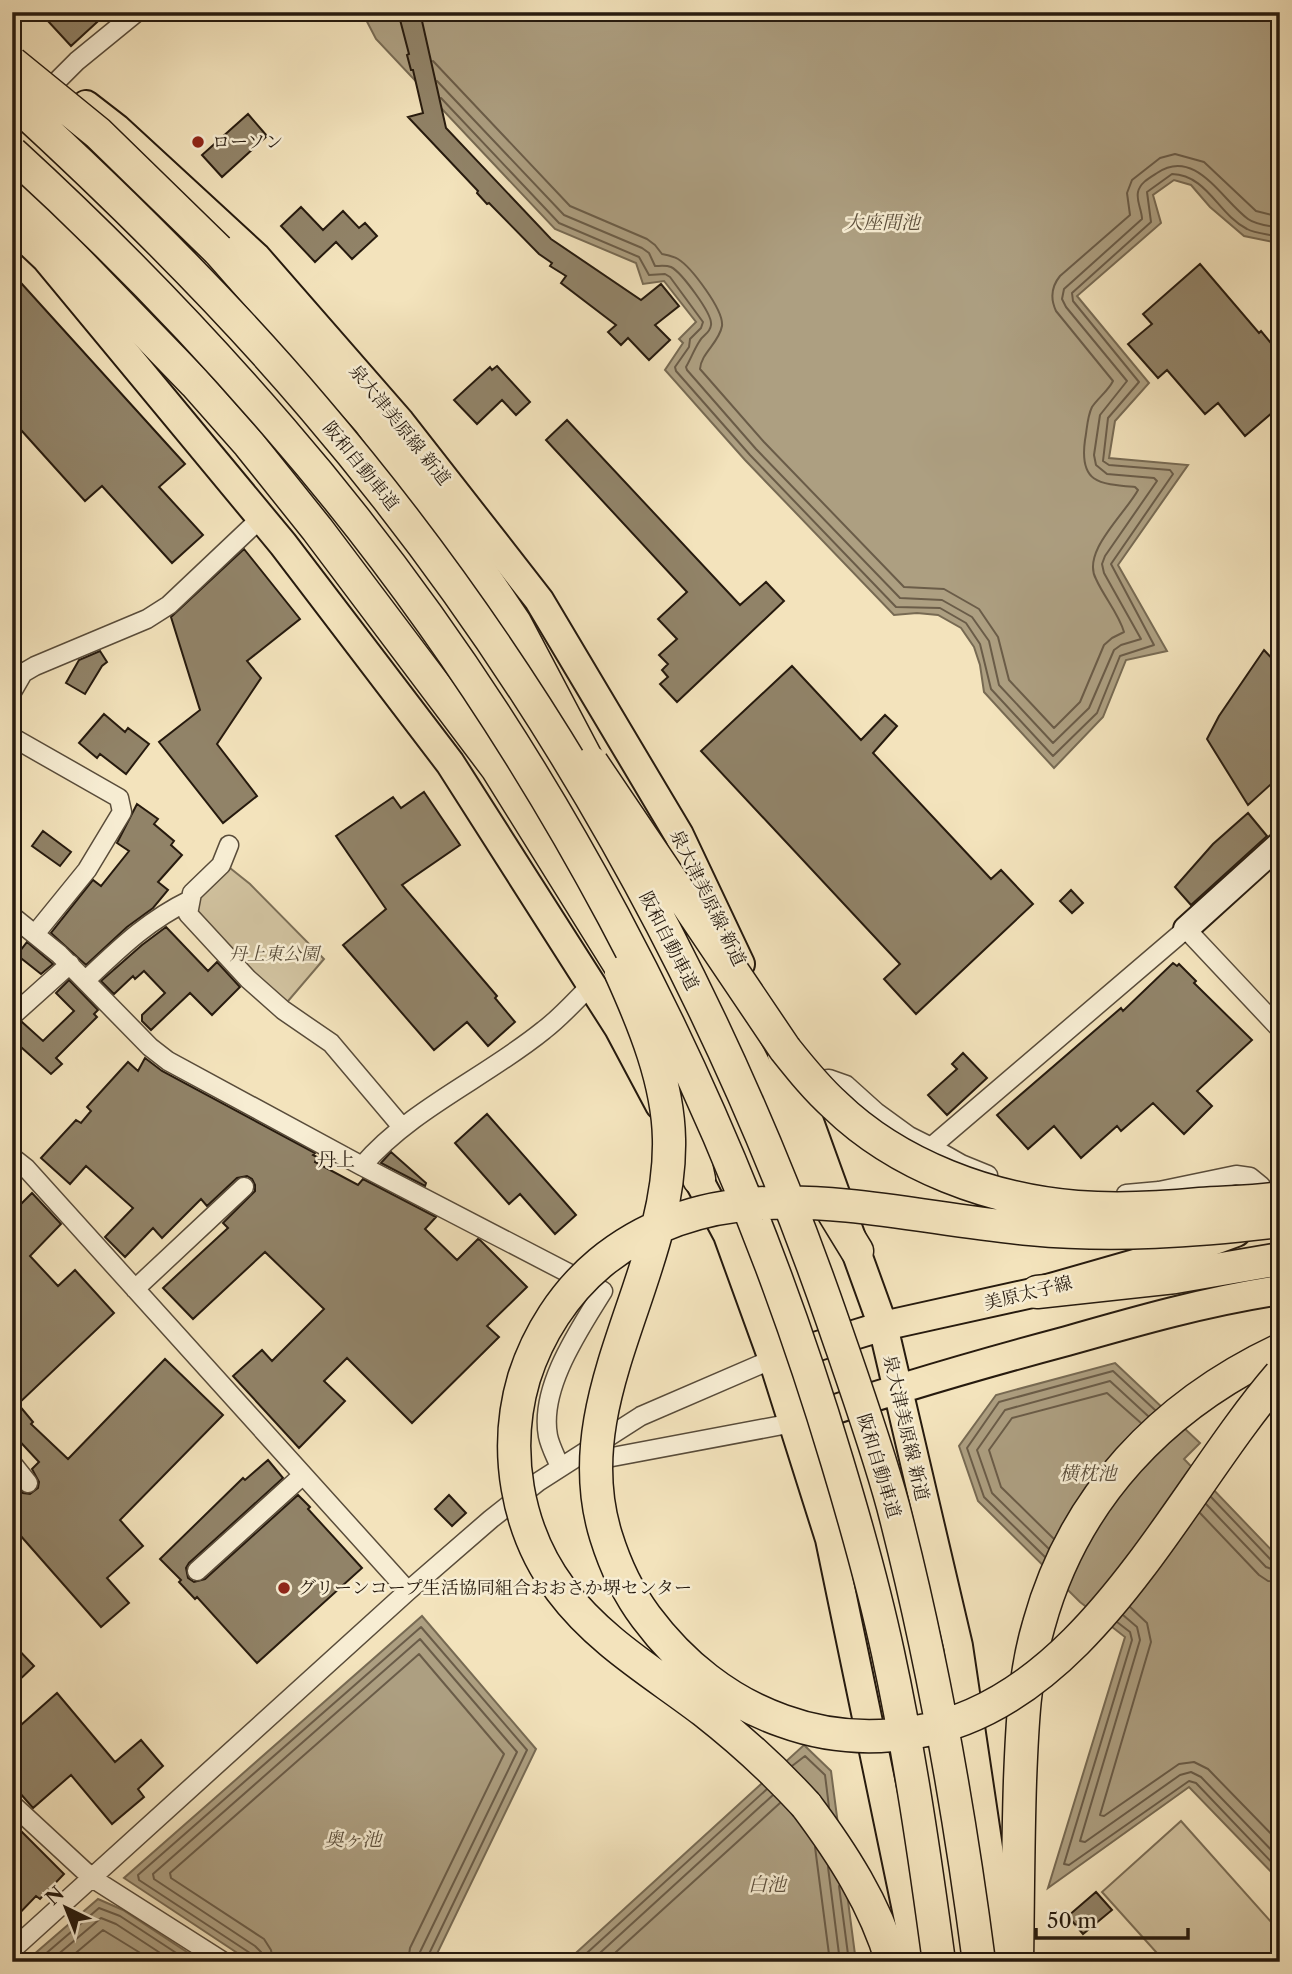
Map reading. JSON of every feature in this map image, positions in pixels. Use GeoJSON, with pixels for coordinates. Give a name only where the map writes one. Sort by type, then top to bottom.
{"type":"FeatureCollection","features":[{"type":"Feature","properties":{"kind":"highway"},"geometry":{"type":"LineString","coordinates":[[12,63],[98,133],[163,195],[282,321],[369,421],[469,555],[515,624],[745,1048],[808,1171],[858,1251]]}},
{"type":"Feature","properties":{"kind":"highway","name":"阪和自動車道"},"geometry":{"type":"LineString","coordinates":[[12,100],[121,202],[212,295],[314,407],[403,518],[486,632],[567,755],[634,872],[696,992],[753,1112],[807,1247],[850,1371],[891,1501],[926,1640],[965,1861],[979,1962]]}},
{"type":"Feature","properties":{"kind":"highway"},"geometry":{"type":"LineString","coordinates":[[12,153],[147,283],[276,423],[368,537],[455,655],[532,774],[601,894],[663,1014],[718,1132],[773,1269],[818,1398],[855,1523],[887,1648],[912,1769],[939,1962]]}},
{"type":"Feature","properties":{"kind":"highway"},"geometry":{"type":"LineString","coordinates":[[12,194],[136,320],[249,444],[325,539],[497,768],[637,993],[664,1048],[683,1104],[699,1179]]}},
{"type":"Feature","properties":{"kind":"highway"},"geometry":{"type":"LineString","coordinates":[[486,632],[540,695],[602,776],[785,1049],[808,1079],[836,1107],[866,1131],[930,1169],[1039,1202],[1077,1207],[1278,1213]]}},
{"type":"Feature","properties":{"kind":"highway"},"geometry":{"type":"LineString","coordinates":[[455,655],[596,917],[647,1037],[666,1107],[669,1139],[664,1197],[646,1268],[601,1408],[595,1447],[595,1484],[601,1520],[611,1554],[624,1582],[647,1618],[681,1658],[725,1692],[767,1715],[829,1734],[861,1738],[893,1736],[928,1731],[961,1721],[1002,1701],[1032,1680],[1062,1655],[1088,1627],[1132,1576],[1230,1438],[1280,1375]]}},
{"type":"Feature","properties":{"kind":"highway"},"geometry":{"type":"LineString","coordinates":[[892,1962],[863,1892],[838,1847],[806,1805],[774,1770],[741,1740],[620,1649],[585,1618],[560,1589],[540,1555],[526,1520],[517,1483],[513,1444],[517,1404],[528,1365],[544,1331],[566,1298],[590,1271],[618,1248],[647,1231],[679,1218],[738,1204],[816,1203],[1083,1233],[1213,1230],[1278,1213]]}},
{"type":"Feature","properties":{"kind":"highway"},"geometry":{"type":"LineString","coordinates":[[1037,1292],[1175,1277],[1280,1259]]}},
{"type":"Feature","properties":{"kind":"highway"},"geometry":{"type":"LineString","coordinates":[[1017,1962],[1024,1710],[1038,1624],[1051,1586],[1090,1510],[1116,1474],[1146,1441],[1178,1411],[1216,1384],[1280,1350]]}},
{"type":"Feature","properties":{"kind":"main road","name":"泉大津美原線 新道"},"geometry":{"type":"LineString","coordinates":[[12,46],[117,129],[256,257],[400,422],[540,600],[679,835],[796,1083],[883,1326],[958,1646],[1005,1962]]}},
{"type":"Feature","properties":{"kind":"main road"},"geometry":{"type":"LineString","coordinates":[[12,226],[46,258],[261,518],[450,763],[619,1028],[699,1179],[728,1235],[773,1359],[830,1539],[914,1944],[914,1962]]}},
{"type":"Feature","properties":{"kind":"main road","name":"美原太子線"},"geometry":{"type":"LineString","coordinates":[[773,1359],[883,1326],[1037,1292],[1198,1246],[1278,1213]]}},
{"type":"Feature","properties":{"kind":"main road"},"geometry":{"type":"LineString","coordinates":[[793,1423],[896,1388],[1159,1315],[1243,1295],[1280,1290]]}},
{"type":"Feature","properties":{"kind":"street"},"geometry":{"type":"LineString","coordinates":[[12,126],[77,61],[137,12]]}},
{"type":"Feature","properties":{"kind":"street"},"geometry":{"type":"LineString","coordinates":[[12,692],[23,673],[35,666],[147,619],[169,605],[261,518]]}},
{"type":"Feature","properties":{"kind":"street"},"geometry":{"type":"LineString","coordinates":[[12,737],[119,798],[122,812],[87,870],[35,934]]}},
{"type":"Feature","properties":{"kind":"street"},"geometry":{"type":"LineString","coordinates":[[931,1147],[1186,929],[1280,844]]}},
{"type":"Feature","properties":{"kind":"street"},"geometry":{"type":"LineString","coordinates":[[229,845],[221,865],[192,893],[188,914],[248,979],[283,1010],[331,1043],[402,1127]]}},
{"type":"Feature","properties":{"kind":"street"},"geometry":{"type":"LineString","coordinates":[[86,980],[134,934],[166,911],[190,900]]}},
{"type":"Feature","properties":{"kind":"street"},"geometry":{"type":"LineString","coordinates":[[12,916],[70,964],[150,1047],[167,1061],[603,1291],[559,1370],[548,1406],[548,1437],[560,1467]]}},
{"type":"Feature","properties":{"kind":"street"},"geometry":{"type":"LineString","coordinates":[[1186,929],[1280,1029]]}},
{"type":"Feature","properties":{"kind":"street"},"geometry":{"type":"LineString","coordinates":[[12,1016],[70,964]]}},
{"type":"Feature","properties":{"kind":"street"},"geometry":{"type":"LineString","coordinates":[[362,1166],[402,1127],[544,1030],[591,985]]}},
{"type":"Feature","properties":{"kind":"street"},"geometry":{"type":"LineString","coordinates":[[796,1083],[829,1079],[846,1085],[876,1112],[909,1136],[961,1164],[998,1178],[1062,1192],[1109,1196],[1159,1191],[1236,1175],[1250,1177],[1261,1186],[1278,1213]]}},
{"type":"Feature","properties":{"kind":"street"},"geometry":{"type":"LineString","coordinates":[[12,1157],[26,1168],[408,1591]]}},
{"type":"Feature","properties":{"kind":"street"},"geometry":{"type":"LineString","coordinates":[[135,1289],[244,1187]]}},
{"type":"Feature","properties":{"kind":"street"},"geometry":{"type":"LineString","coordinates":[[12,1950],[491,1519],[560,1467],[641,1416],[773,1359]]}},
{"type":"Feature","properties":{"kind":"street"},"geometry":{"type":"LineString","coordinates":[[560,1467],[793,1423]]}},
{"type":"Feature","properties":{"kind":"street"},"geometry":{"type":"LineString","coordinates":[[12,1464],[28,1483]]}},
{"type":"Feature","properties":{"kind":"street"},"geometry":{"type":"LineString","coordinates":[[197,1571],[303,1475]]}},
{"type":"Feature","properties":{"kind":"street"},"geometry":{"type":"LineString","coordinates":[[12,1804],[92,1878],[224,1962]]}},
{"type":"Feature","properties":{"kind":"green space","name":"丹上東公園"},"geometry":{"type":"Polygon","coordinates":[[[225,864],[250,884],[324,959],[283,1007],[192,913],[197,891],[225,864]]]}},
{"type":"Feature","properties":{"kind":"green space"},"geometry":{"type":"Polygon","coordinates":[[[1181,1821],[1280,1932],[1280,1962],[1165,1962],[1102,1892],[1181,1821]]]}},
{"type":"Feature","properties":{"kind":"water","name":"大座間池"},"geometry":{"type":"Polygon","coordinates":[[[362,12],[1280,12],[1280,246],[1278,243],[1244,236],[1210,207],[1191,185],[1174,180],[1153,195],[1161,223],[1077,296],[1149,383],[1115,421],[1109,458],[1188,465],[1118,565],[1167,651],[1126,660],[1103,717],[1054,768],[984,692],[974,647],[961,628],[938,615],[894,615],[745,460],[665,370],[683,343],[679,339],[696,322],[664,281],[643,284],[636,263],[555,229],[376,39],[362,12]]]}},
{"type":"Feature","properties":{"kind":"water","name":"横枕池"},"geometry":{"type":"Polygon","coordinates":[[[1115,1363],[1200,1443],[1184,1459],[1280,1559],[1280,1881],[1189,1787],[1048,1888],[1125,1637],[1080,1602],[978,1501],[959,1446],[996,1395],[1115,1363]]]}},
{"type":"Feature","properties":{"kind":"water","name":"奥ヶ池"},"geometry":{"type":"Polygon","coordinates":[[[422,1616],[536,1749],[433,1962],[251,1962],[124,1878],[422,1616]]]}},
{"type":"Feature","properties":{"kind":"water","name":"白池"},"geometry":{"type":"Polygon","coordinates":[[[804,1745],[831,1771],[856,1962],[566,1962],[804,1745]]]}},
{"type":"Feature","properties":{"kind":"water"},"geometry":{"type":"Polygon","coordinates":[[[98,1899],[123,1910],[202,1962],[25,1962],[98,1899]]]}},
{"type":"Feature","properties":{"kind":"building"},"geometry":{"type":"Polygon","coordinates":[[[55,12],[108,12],[71,46],[47,20],[55,12]]]}},
{"type":"Feature","properties":{"kind":"building"},"geometry":{"type":"Polygon","coordinates":[[[398,12],[420,12],[446,128],[551,239],[641,300],[661,284],[679,306],[655,325],[670,340],[649,360],[628,338],[621,345],[608,332],[616,325],[561,283],[566,276],[550,266],[552,263],[487,204],[408,117],[423,113],[398,12]]]}},
{"type":"Feature","properties":{"kind":"building"},"geometry":{"type":"Polygon","coordinates":[[[248,114],[267,136],[222,177],[202,155],[248,114]]]}},
{"type":"Feature","properties":{"kind":"building"},"geometry":{"type":"Polygon","coordinates":[[[301,207],[323,230],[343,211],[359,228],[365,223],[377,236],[352,259],[336,242],[315,262],[281,226],[301,207]]]}},
{"type":"Feature","properties":{"kind":"building"},"geometry":{"type":"Polygon","coordinates":[[[1200,264],[1280,354],[1280,406],[1245,436],[1218,403],[1205,414],[1167,370],[1158,378],[1128,344],[1152,324],[1143,314],[1200,264]]]}},
{"type":"Feature","properties":{"kind":"building"},"geometry":{"type":"Polygon","coordinates":[[[12,273],[185,464],[159,487],[203,535],[172,563],[102,486],[85,501],[12,420],[12,273]]]}},
{"type":"Feature","properties":{"kind":"building"},"geometry":{"type":"Polygon","coordinates":[[[497,366],[530,402],[516,415],[502,400],[477,424],[454,400],[490,367],[492,370],[497,366]]]}},
{"type":"Feature","properties":{"kind":"building"},"geometry":{"type":"Polygon","coordinates":[[[567,420],[740,605],[766,582],[784,601],[677,702],[660,684],[668,677],[662,670],[668,664],[659,655],[677,639],[658,619],[687,592],[546,440],[567,420]]]}},
{"type":"Feature","properties":{"kind":"building"},"geometry":{"type":"Polygon","coordinates":[[[244,549],[300,619],[247,661],[261,678],[217,744],[257,796],[223,823],[159,742],[200,710],[171,617],[244,549]]]}},
{"type":"Feature","properties":{"kind":"building"},"geometry":{"type":"Polygon","coordinates":[[[1264,650],[1280,667],[1280,776],[1248,805],[1207,739],[1219,716],[1264,650]]]}},
{"type":"Feature","properties":{"kind":"building"},"geometry":{"type":"Polygon","coordinates":[[[100,651],[107,662],[85,694],[66,683],[79,660],[100,651]]]}},
{"type":"Feature","properties":{"kind":"building"},"geometry":{"type":"Polygon","coordinates":[[[792,666],[861,740],[885,715],[897,726],[873,753],[991,879],[1001,870],[1033,904],[916,1014],[884,979],[900,964],[701,751],[792,666]]]}},
{"type":"Feature","properties":{"kind":"building"},"geometry":{"type":"Polygon","coordinates":[[[104,714],[125,732],[128,728],[149,744],[126,774],[100,754],[97,758],[79,743],[104,714]]]}},
{"type":"Feature","properties":{"kind":"building"},"geometry":{"type":"Polygon","coordinates":[[[424,792],[460,845],[402,885],[497,996],[495,998],[515,1022],[488,1046],[467,1022],[434,1050],[343,945],[386,909],[336,836],[393,797],[401,808],[424,792]]]}},
{"type":"Feature","properties":{"kind":"building"},"geometry":{"type":"Polygon","coordinates":[[[137,804],[158,819],[154,824],[174,841],[171,845],[182,855],[158,882],[168,890],[153,908],[127,927],[86,965],[51,933],[93,880],[101,886],[129,851],[117,843],[137,804]]]}},
{"type":"Feature","properties":{"kind":"building"},"geometry":{"type":"Polygon","coordinates":[[[1248,813],[1267,836],[1191,905],[1175,887],[1213,844],[1248,813]]]}},
{"type":"Feature","properties":{"kind":"building"},"geometry":{"type":"Polygon","coordinates":[[[43,831],[71,852],[60,866],[32,846],[43,831]]]}},
{"type":"Feature","properties":{"kind":"building"},"geometry":{"type":"Polygon","coordinates":[[[1071,890],[1083,903],[1072,913],[1060,901],[1071,890]]]}},
{"type":"Feature","properties":{"kind":"building"},"geometry":{"type":"Polygon","coordinates":[[[166,927],[208,971],[217,962],[240,987],[212,1015],[190,993],[151,1030],[142,1021],[142,1015],[165,993],[144,971],[135,979],[133,976],[114,994],[101,981],[166,927]]]}},
{"type":"Feature","properties":{"kind":"building"},"geometry":{"type":"Polygon","coordinates":[[[27,942],[53,964],[41,974],[17,955],[27,942]]]}},
{"type":"Feature","properties":{"kind":"building"},"geometry":{"type":"Polygon","coordinates":[[[1173,963],[1177,966],[1179,964],[1196,981],[1194,983],[1252,1040],[1197,1091],[1212,1106],[1184,1134],[1153,1103],[1121,1131],[1117,1126],[1081,1158],[1054,1126],[1028,1149],[997,1115],[1121,1008],[1123,1011],[1173,963]]]}},
{"type":"Feature","properties":{"kind":"building"},"geometry":{"type":"Polygon","coordinates":[[[69,980],[98,1010],[94,1014],[97,1017],[56,1058],[62,1064],[51,1074],[12,1039],[12,1027],[22,1022],[43,1041],[74,1011],[56,993],[69,980]]]}},
{"type":"Feature","properties":{"kind":"building"},"geometry":{"type":"Polygon","coordinates":[[[963,1053],[987,1078],[947,1115],[928,1095],[957,1069],[952,1064],[963,1053]]]}},
{"type":"Feature","properties":{"kind":"building"},"geometry":{"type":"Polygon","coordinates":[[[145,1058],[162,1071],[315,1153],[315,1162],[358,1185],[363,1179],[436,1217],[425,1229],[457,1260],[480,1240],[527,1287],[487,1326],[499,1337],[412,1423],[347,1358],[324,1381],[345,1401],[299,1448],[233,1376],[262,1350],[272,1361],[324,1309],[265,1252],[193,1319],[163,1288],[228,1228],[223,1223],[255,1191],[252,1179],[247,1176],[237,1178],[207,1206],[201,1199],[162,1238],[153,1228],[125,1257],[105,1237],[133,1208],[86,1166],[70,1184],[41,1158],[76,1120],[81,1123],[91,1111],[87,1107],[128,1062],[138,1071],[145,1058]]]}},
{"type":"Feature","properties":{"kind":"building"},"geometry":{"type":"Polygon","coordinates":[[[487,1114],[576,1215],[555,1234],[520,1194],[509,1204],[455,1143],[487,1114]]]}},
{"type":"Feature","properties":{"kind":"building"},"geometry":{"type":"Polygon","coordinates":[[[391,1152],[426,1183],[425,1186],[381,1163],[391,1152]]]}},
{"type":"Feature","properties":{"kind":"building"},"geometry":{"type":"Polygon","coordinates":[[[32,1193],[61,1224],[30,1256],[58,1286],[75,1270],[114,1313],[18,1404],[33,1422],[31,1424],[68,1459],[165,1359],[223,1415],[120,1520],[143,1546],[107,1578],[129,1603],[101,1627],[12,1526],[12,1488],[15,1485],[23,1493],[30,1494],[38,1488],[39,1482],[32,1469],[39,1462],[12,1433],[12,1213],[32,1193]]]}},
{"type":"Feature","properties":{"kind":"building"},"geometry":{"type":"Polygon","coordinates":[[[268,1460],[283,1478],[189,1563],[186,1568],[188,1578],[194,1582],[205,1579],[298,1495],[362,1568],[257,1663],[160,1559],[243,1478],[245,1480],[268,1460]]]}},
{"type":"Feature","properties":{"kind":"building"},"geometry":{"type":"Polygon","coordinates":[[[449,1495],[466,1513],[452,1526],[435,1509],[449,1495]]]}},
{"type":"Feature","properties":{"kind":"building"},"geometry":{"type":"Polygon","coordinates":[[[12,1643],[34,1666],[12,1687],[12,1643]]]}},
{"type":"Feature","properties":{"kind":"building"},"geometry":{"type":"Polygon","coordinates":[[[57,1693],[115,1762],[141,1740],[163,1766],[138,1789],[144,1797],[112,1824],[71,1775],[33,1808],[12,1784],[12,1733],[57,1693]]]}},
{"type":"Feature","properties":{"kind":"building"},"geometry":{"type":"Polygon","coordinates":[[[12,1822],[64,1874],[40,1899],[36,1896],[12,1921],[12,1822]]]}},
{"type":"Feature","properties":{"kind":"building"},"geometry":{"type":"Polygon","coordinates":[[[1096,1892],[1112,1910],[1083,1934],[1068,1916],[1096,1892]]]}},
{"type":"Feature","properties":{"kind":"place","name":"ローソン"},"geometry":{"type":"Point","coordinates":[198,142]}},
{"type":"Feature","properties":{"kind":"place","name":"グリーンコープ生活協同組合おおさか堺センター"},"geometry":{"type":"Point","coordinates":[284,1588]}},
{"type":"Feature","properties":{"kind":"district","name":"丹上"},"geometry":{"type":"Point","coordinates":[336,1159]}}]}
